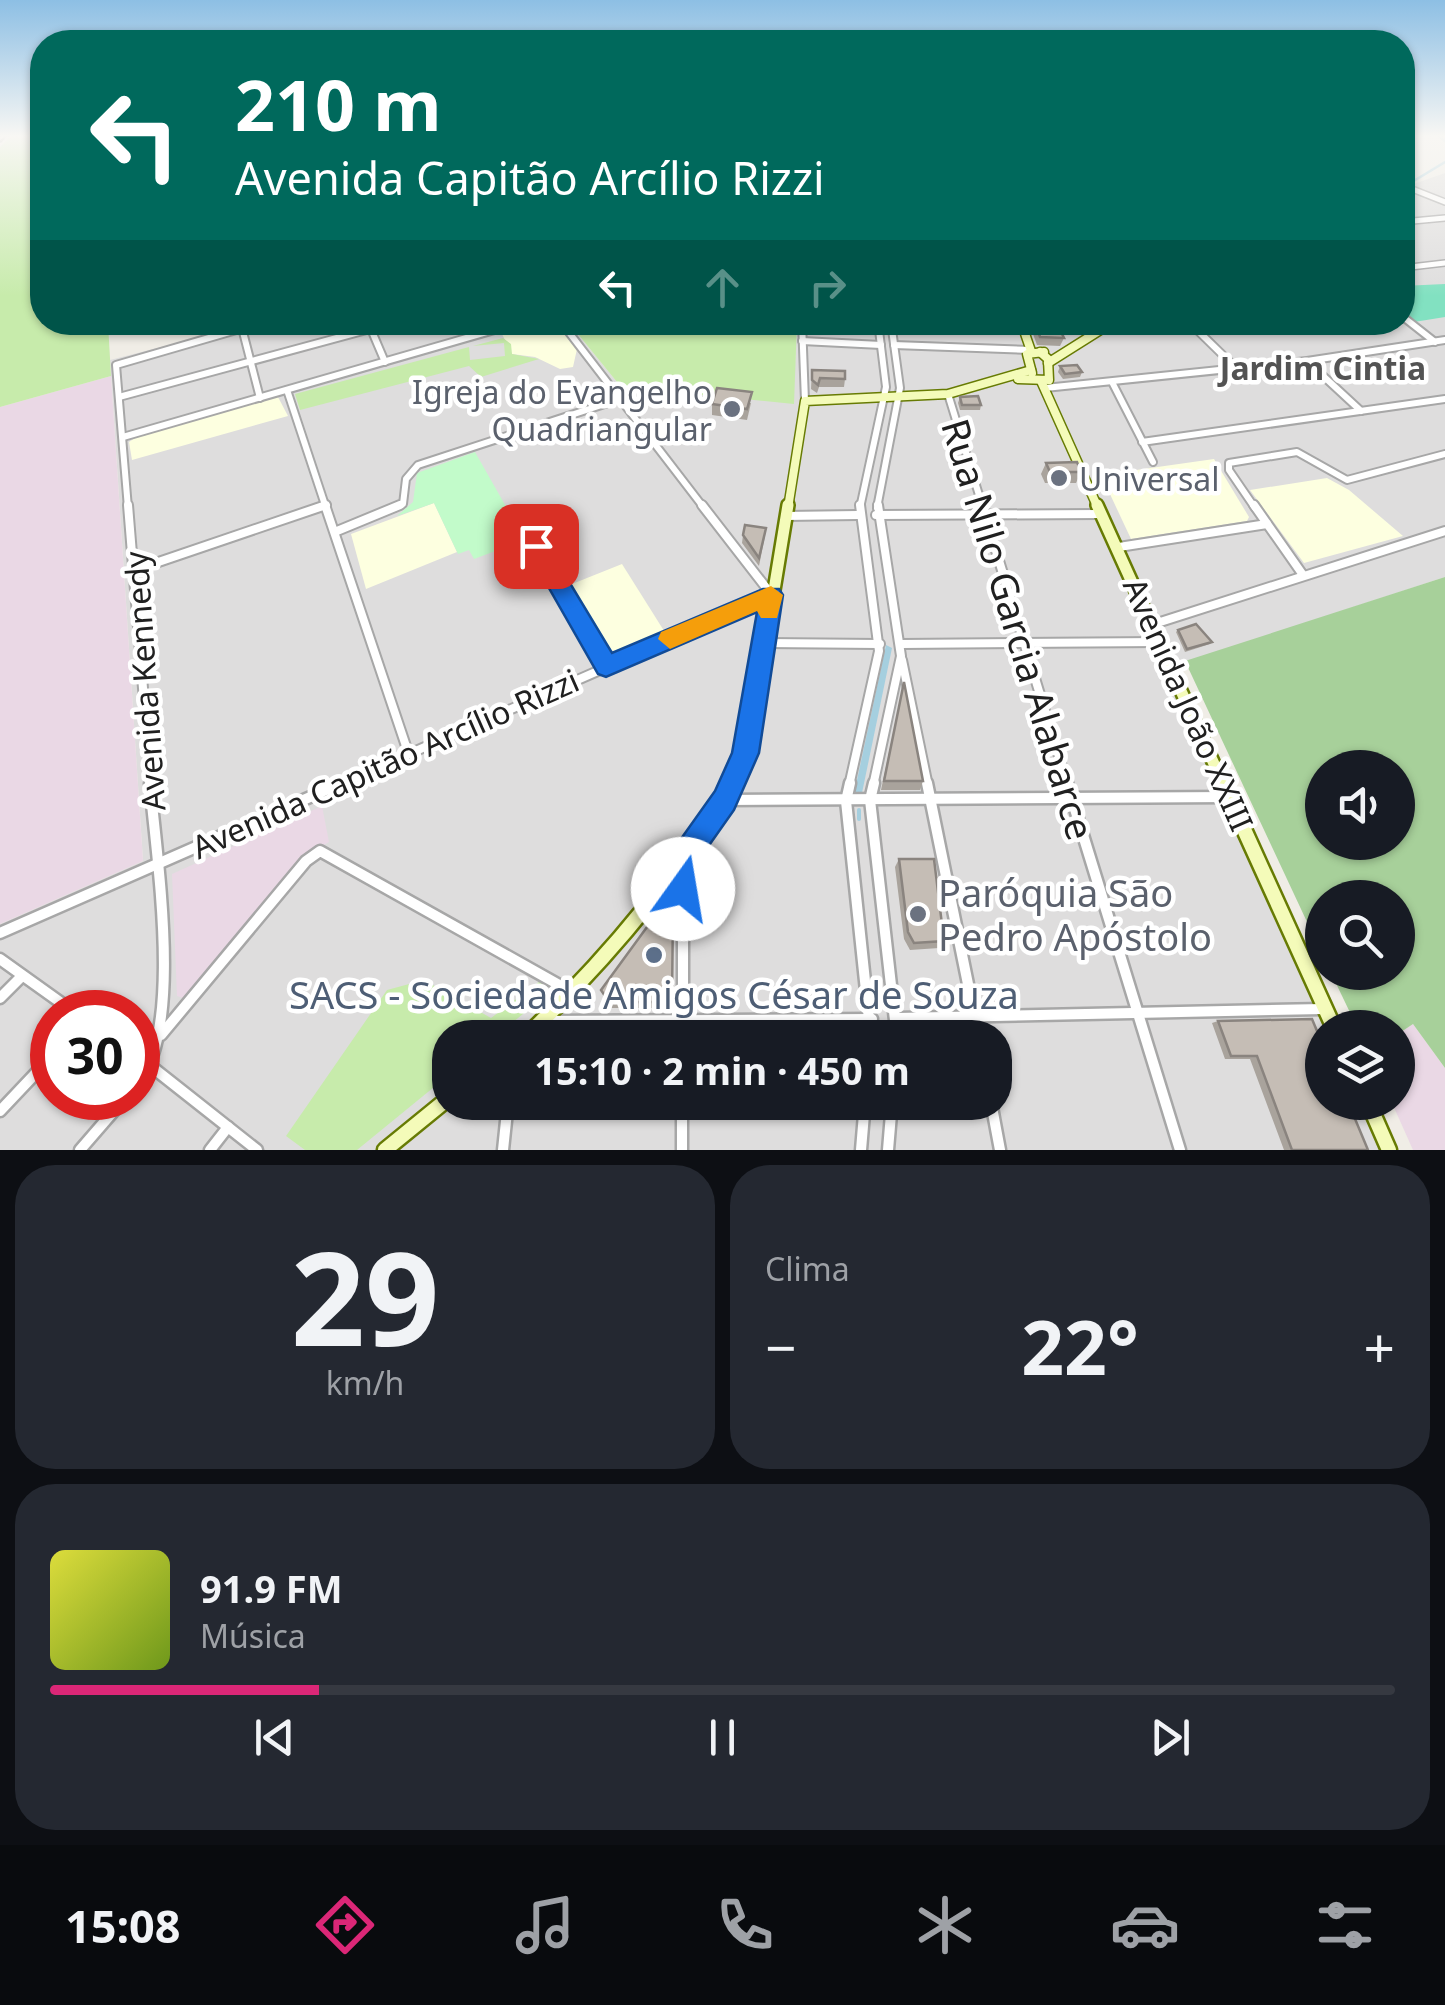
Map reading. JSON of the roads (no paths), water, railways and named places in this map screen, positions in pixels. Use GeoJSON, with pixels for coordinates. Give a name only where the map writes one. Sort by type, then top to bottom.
{"type":"FeatureCollection","features":[{"type":"Feature","properties":{"kind":"main road","name":"Avenida João XXIII"},"geometry":{"type":"LineString","coordinates":[[1026,335],[1034,351],[1048,364],[1040,380]]}},
{"type":"Feature","properties":{"kind":"main road"},"geometry":{"type":"LineString","coordinates":[[1048,364],[1092,335]]}},
{"type":"Feature","properties":{"kind":"main road","name":"Avenida João XXIII"},"geometry":{"type":"LineString","coordinates":[[1034,351],[1027,356],[1104,514],[1326,1009]]}},
{"type":"Feature","properties":{"kind":"main road"},"geometry":{"type":"LineString","coordinates":[[1034,351],[1066,351]]}},
{"type":"Feature","properties":{"kind":"main road"},"geometry":{"type":"LineString","coordinates":[[544,1020],[574,993],[683,857],[724,800],[746,753],[805,402],[948,394],[1007,380],[1040,380],[1064,386]]}},
{"type":"Feature","properties":{"kind":"main road"},"geometry":{"type":"LineString","coordinates":[[385,1150],[432,1112]]}},
{"type":"Feature","properties":{"kind":"main road"},"geometry":{"type":"LineString","coordinates":[[1376,1120],[1389,1150]]}},
{"type":"Feature","properties":{"kind":"street"},"geometry":{"type":"LineString","coordinates":[[1415,190],[1445,202]]}},
{"type":"Feature","properties":{"kind":"street"},"geometry":{"type":"LineString","coordinates":[[1415,221],[1445,218]]}},
{"type":"Feature","properties":{"kind":"street"},"geometry":{"type":"LineString","coordinates":[[1415,266],[1445,263]]}},
{"type":"Feature","properties":{"kind":"street"},"geometry":{"type":"LineString","coordinates":[[1415,326],[1436,342]]}},
{"type":"Feature","properties":{"kind":"street","name":"Avenida Kennedy"},"geometry":{"type":"LineString","coordinates":[[160,1038],[164,1004],[157,864],[116,365],[125,359],[216,335]]}},
{"type":"Feature","properties":{"kind":"street"},"geometry":{"type":"LineString","coordinates":[[244,335],[260,398]]}},
{"type":"Feature","properties":{"kind":"street"},"geometry":{"type":"LineString","coordinates":[[118,397],[339,335]]}},
{"type":"Feature","properties":{"kind":"street"},"geometry":{"type":"LineString","coordinates":[[373,335],[385,362]]}},
{"type":"Feature","properties":{"kind":"street"},"geometry":{"type":"LineString","coordinates":[[123,437],[470,335]]}},
{"type":"Feature","properties":{"kind":"street"},"geometry":{"type":"LineString","coordinates":[[571,335],[771,594]]}},
{"type":"Feature","properties":{"kind":"street"},"geometry":{"type":"LineString","coordinates":[[802,335],[805,402]]}},
{"type":"Feature","properties":{"kind":"street"},"geometry":{"type":"LineString","coordinates":[[612,1020],[872,1018],[846,801],[880,644],[858,515],[886,386],[880,335]]}},
{"type":"Feature","properties":{"kind":"street"},"geometry":{"type":"LineString","coordinates":[[893,335],[898,396],[876,515],[976,1020]]}},
{"type":"Feature","properties":{"kind":"street"},"geometry":{"type":"LineString","coordinates":[[1204,335],[1236,369]]}},
{"type":"Feature","properties":{"kind":"street"},"geometry":{"type":"LineString","coordinates":[[1064,386],[1307,362],[1445,340]]}},
{"type":"Feature","properties":{"kind":"street"},"geometry":{"type":"LineString","coordinates":[[802,341],[881,344]]}},
{"type":"Feature","properties":{"kind":"street"},"geometry":{"type":"LineString","coordinates":[[894,345],[1034,351]]}},
{"type":"Feature","properties":{"kind":"street"},"geometry":{"type":"LineString","coordinates":[[1307,362],[1361,411]]}},
{"type":"Feature","properties":{"kind":"street"},"geometry":{"type":"LineString","coordinates":[[1112,382],[1153,462]]}},
{"type":"Feature","properties":{"kind":"street"},"geometry":{"type":"LineString","coordinates":[[287,390],[408,752]]}},
{"type":"Feature","properties":{"kind":"street","name":"Rua Nilo Garcia Alabarce"},"geometry":{"type":"LineString","coordinates":[[948,394],[1180,1150]]}},
{"type":"Feature","properties":{"kind":"street"},"geometry":{"type":"LineString","coordinates":[[337,531],[403,504],[408,495],[406,478],[418,465],[620,399]]}},
{"type":"Feature","properties":{"kind":"street"},"geometry":{"type":"LineString","coordinates":[[1142,442],[1445,399]]}},
{"type":"Feature","properties":{"kind":"street"},"geometry":{"type":"LineString","coordinates":[[1303,575],[1229,470],[1232,462],[1297,452],[1335,476],[1352,479],[1445,454]]}},
{"type":"Feature","properties":{"kind":"street"},"geometry":{"type":"LineString","coordinates":[[135,570],[326,506]]}},
{"type":"Feature","properties":{"kind":"street"},"geometry":{"type":"LineString","coordinates":[[876,515],[1104,514]]}},
{"type":"Feature","properties":{"kind":"street"},"geometry":{"type":"LineString","coordinates":[[784,516],[858,515]]}},
{"type":"Feature","properties":{"kind":"street"},"geometry":{"type":"LineString","coordinates":[[1119,547],[1267,524]]}},
{"type":"Feature","properties":{"kind":"street"},"geometry":{"type":"LineString","coordinates":[[1154,624],[1445,531]]}},
{"type":"Feature","properties":{"kind":"street"},"geometry":{"type":"LineString","coordinates":[[532,538],[606,667]]}},
{"type":"Feature","properties":{"kind":"street","name":"Avenida Capitão Arcílio Rizzi"},"geometry":{"type":"LineString","coordinates":[[0,933],[771,594]]}},
{"type":"Feature","properties":{"kind":"street"},"geometry":{"type":"LineString","coordinates":[[901,650],[1162,642]]}},
{"type":"Feature","properties":{"kind":"street"},"geometry":{"type":"LineString","coordinates":[[764,643],[880,644]]}},
{"type":"Feature","properties":{"kind":"street"},"geometry":{"type":"LineString","coordinates":[[901,650],[870,800],[898,1018],[1326,1009]]}},
{"type":"Feature","properties":{"kind":"street"},"geometry":{"type":"LineString","coordinates":[[724,800],[1231,797]]}},
{"type":"Feature","properties":{"kind":"street"},"geometry":{"type":"LineString","coordinates":[[161,1035],[306,861],[320,851],[574,993]]}},
{"type":"Feature","properties":{"kind":"street"},"geometry":{"type":"LineString","coordinates":[[683,857],[683,1018]]}},
{"type":"Feature","properties":{"kind":"street"},"geometry":{"type":"LineString","coordinates":[[0,959],[42,990]]}},
{"type":"Feature","properties":{"kind":"street"},"geometry":{"type":"LineString","coordinates":[[0,998],[22,976]]}},
{"type":"Feature","properties":{"kind":"street"},"geometry":{"type":"LineString","coordinates":[[160,1073],[258,1150]]}},
{"type":"Feature","properties":{"kind":"street"},"geometry":{"type":"LineString","coordinates":[[0,1112],[30,1080]]}},
{"type":"Feature","properties":{"kind":"street"},"geometry":{"type":"LineString","coordinates":[[80,1150],[106,1120]]}},
{"type":"Feature","properties":{"kind":"street"},"geometry":{"type":"LineString","coordinates":[[502,1150],[506,1120]]}},
{"type":"Feature","properties":{"kind":"street"},"geometry":{"type":"LineString","coordinates":[[682,1120],[682,1150]]}},
{"type":"Feature","properties":{"kind":"street"},"geometry":{"type":"LineString","coordinates":[[861,1150],[864,1120]]}},
{"type":"Feature","properties":{"kind":"street"},"geometry":{"type":"LineString","coordinates":[[888,1150],[890,1120]]}},
{"type":"Feature","properties":{"kind":"street"},"geometry":{"type":"LineString","coordinates":[[994,1120],[1000,1150]]}},
{"type":"Feature","properties":{"kind":"street"},"geometry":{"type":"LineString","coordinates":[[210,1150],[228,1128]]}},
{"type":"Feature","properties":{"kind":"water"},"geometry":{"type":"Polygon","coordinates":[[[886,645],[892,648],[862,793],[854,794],[886,645]]]}},
{"type":"Feature","properties":{"kind":"waterway"},"geometry":{"type":"LineString","coordinates":[[859,810],[859,819]]}},
{"type":"Feature","properties":{"kind":"place","name":"Igreja do Evangelho Quadriangular"},"geometry":{"type":"Point","coordinates":[732,409]}},
{"type":"Feature","properties":{"kind":"place","name":"Universal"},"geometry":{"type":"Point","coordinates":[1059,478]}},
{"type":"Feature","properties":{"kind":"place","name":"Paróquia São Pedro Apóstolo"},"geometry":{"type":"Point","coordinates":[918,914]}},
{"type":"Feature","properties":{"kind":"place","name":"SACS - Sociedade Amigos César de Souza"},"geometry":{"type":"Point","coordinates":[654,955]}},
{"type":"Feature","properties":{"kind":"district","name":"Jardim Cintia"},"geometry":{"type":"Point","coordinates":[1323,367]}}]}
